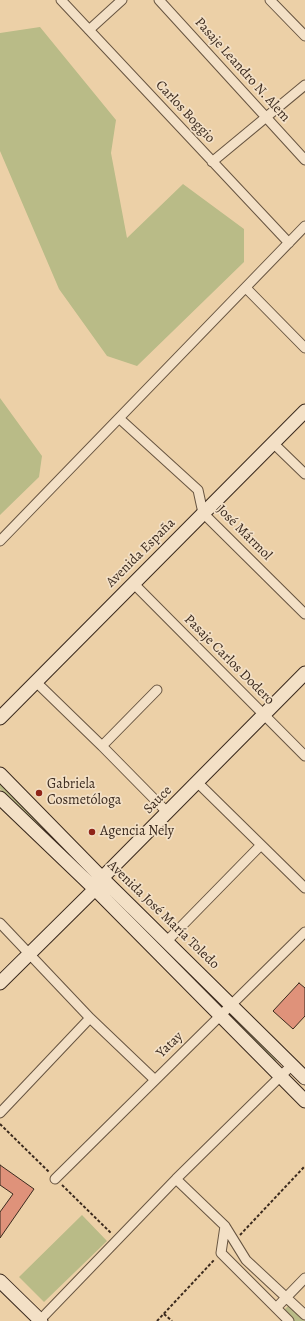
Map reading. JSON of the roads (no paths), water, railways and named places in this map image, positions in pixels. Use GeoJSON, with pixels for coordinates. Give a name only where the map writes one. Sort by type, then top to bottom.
{"type":"FeatureCollection","features":[{"type":"Feature","properties":{"kind":"main road","name":"Avenida España"},"geometry":{"type":"LineString","coordinates":[[0,718],[305,411]]}},
{"type":"Feature","properties":{"kind":"main road","name":"Sauce"},"geometry":{"type":"LineString","coordinates":[[0,983],[167,812],[305,674]]}},
{"type":"Feature","properties":{"kind":"main road","name":"Avenida José María Toledo"},"geometry":{"type":"LineString","coordinates":[[0,774],[98,884],[220,1016],[305,1101]]}},
{"type":"Feature","properties":{"kind":"main road","name":"Avenida José María Toledo"},"geometry":{"type":"LineString","coordinates":[[0,798],[98,884],[167,941],[305,1078]]}},
{"type":"Feature","properties":{"kind":"main road"},"geometry":{"type":"LineString","coordinates":[[0,1281],[40,1321]]}},
{"type":"Feature","properties":{"kind":"street","name":"Carlos Boggio"},"geometry":{"type":"LineString","coordinates":[[61,0],[289,243]]}},
{"type":"Feature","properties":{"kind":"street"},"geometry":{"type":"LineString","coordinates":[[89,30],[122,0]]}},
{"type":"Feature","properties":{"kind":"street","name":"Pasaje Leandro N. Alem"},"geometry":{"type":"LineString","coordinates":[[159,0],[305,160]]}},
{"type":"Feature","properties":{"kind":"street"},"geometry":{"type":"LineString","coordinates":[[270,0],[305,36]]}},
{"type":"Feature","properties":{"kind":"street"},"geometry":{"type":"LineString","coordinates":[[212,162],[305,85]]}},
{"type":"Feature","properties":{"kind":"street"},"geometry":{"type":"LineString","coordinates":[[0,541],[120,419],[305,226]]}},
{"type":"Feature","properties":{"kind":"street"},"geometry":{"type":"LineString","coordinates":[[246,288],[305,348]]}},
{"type":"Feature","properties":{"kind":"street","name":"José Mármol"},"geometry":{"type":"LineString","coordinates":[[120,419],[198,490],[203,513],[305,614]]}},
{"type":"Feature","properties":{"kind":"street"},"geometry":{"type":"LineString","coordinates":[[273,443],[305,474]]}},
{"type":"Feature","properties":{"kind":"street","name":"Pasaje Carlos Dodero"},"geometry":{"type":"LineString","coordinates":[[133,583],[305,756]]}},
{"type":"Feature","properties":{"kind":"street"},"geometry":{"type":"LineString","coordinates":[[36,681],[167,812]]}},
{"type":"Feature","properties":{"kind":"street"},"geometry":{"type":"LineString","coordinates":[[102,746],[157,690]]}},
{"type":"Feature","properties":{"kind":"street"},"geometry":{"type":"LineString","coordinates":[[197,782],[305,888]]}},
{"type":"Feature","properties":{"kind":"street"},"geometry":{"type":"LineString","coordinates":[[167,941],[261,845]]}},
{"type":"Feature","properties":{"kind":"street"},"geometry":{"type":"LineString","coordinates":[[0,923],[90,1018],[155,1080]]}},
{"type":"Feature","properties":{"kind":"street","name":"Yatay"},"geometry":{"type":"LineString","coordinates":[[55,1178],[305,932]]}},
{"type":"Feature","properties":{"kind":"street"},"geometry":{"type":"LineString","coordinates":[[0,1112],[90,1018]]}},
{"type":"Feature","properties":{"kind":"street"},"geometry":{"type":"LineString","coordinates":[[40,1321],[176,1179],[292,1065]]}},
{"type":"Feature","properties":{"kind":"street"},"geometry":{"type":"LineString","coordinates":[[176,1179],[225,1226],[246,1260],[305,1315]]}},
{"type":"Feature","properties":{"kind":"street"},"geometry":{"type":"LineString","coordinates":[[225,1226],[221,1253],[289,1321]]}},
{"type":"Feature","properties":{"kind":"street"},"geometry":{"type":"LineString","coordinates":[[276,1308],[305,1278]]}},
{"type":"Feature","properties":{"kind":"place","name":"Gabriela Cosmetóloga"},"geometry":{"type":"Point","coordinates":[39,793]}},
{"type":"Feature","properties":{"kind":"place","name":"Agencia Nely"},"geometry":{"type":"Point","coordinates":[92,832]}}]}
